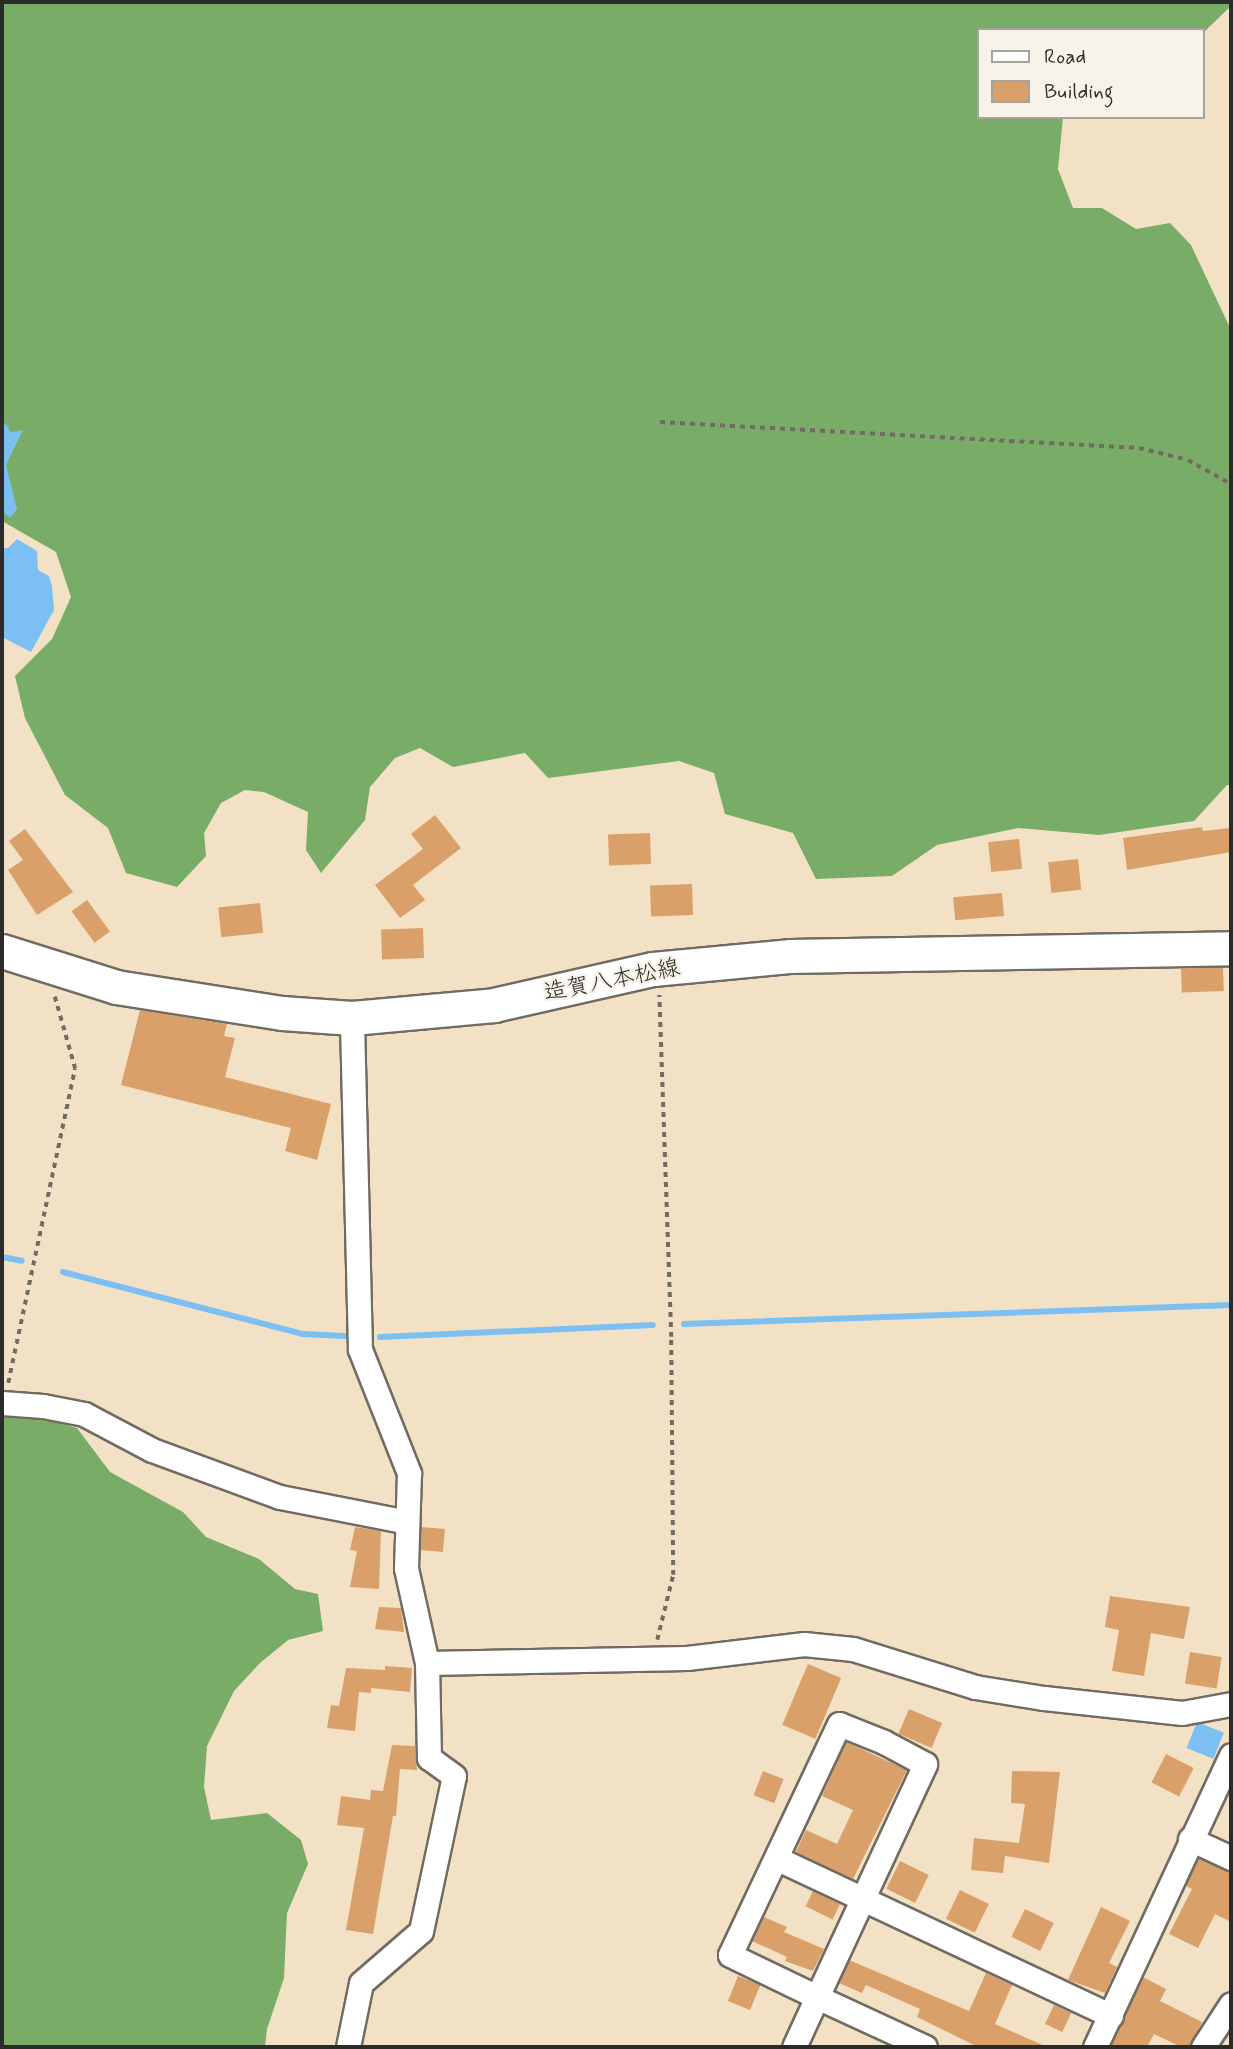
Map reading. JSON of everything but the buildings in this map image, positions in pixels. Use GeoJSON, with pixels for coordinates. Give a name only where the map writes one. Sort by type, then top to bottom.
{"type":"FeatureCollection","features":[{"type":"Feature","properties":{"kind":"main road","name":"造賀八本松線"},"geometry":{"type":"LineString","coordinates":[[2,951],[116,987],[282,1013],[352,1017],[494,1005],[653,969],[791,956],[1231,948]]}},
{"type":"Feature","properties":{"kind":"street"},"geometry":{"type":"LineString","coordinates":[[348,2047],[361,1983],[421,1931],[436,1874],[454,1776],[429,1758],[427,1663],[405,1568],[409,1473],[360,1349],[352,1017]]}},
{"type":"Feature","properties":{"kind":"street"},"geometry":{"type":"LineString","coordinates":[[3,1403],[43,1405],[84,1414],[152,1450],[280,1497],[407,1522]]}},
{"type":"Feature","properties":{"kind":"street"},"geometry":{"type":"LineString","coordinates":[[427,1663],[687,1658],[804,1644],[853,1649],[975,1687],[1044,1698],[1182,1713],[1231,1704]]}},
{"type":"Feature","properties":{"kind":"street"},"geometry":{"type":"LineString","coordinates":[[794,2047],[817,1997],[863,1897],[925,1764],[884,1742],[839,1724],[778,1859],[730,1955],[817,1997],[925,2047]]}},
{"type":"Feature","properties":{"kind":"street"},"geometry":{"type":"LineString","coordinates":[[1095,2047],[1231,1755]]}},
{"type":"Feature","properties":{"kind":"street"},"geometry":{"type":"LineString","coordinates":[[1190,1839],[1231,1858]]}},
{"type":"Feature","properties":{"kind":"street"},"geometry":{"type":"LineString","coordinates":[[778,1859],[1111,2016]]}},
{"type":"Feature","properties":{"kind":"street"},"geometry":{"type":"LineString","coordinates":[[1203,2047],[1231,2004]]}},
{"type":"Feature","properties":{"kind":"path"},"geometry":{"type":"LineString","coordinates":[[660,422],[1105,444],[1139,448],[1188,460],[1231,484]]}},
{"type":"Feature","properties":{"kind":"path"},"geometry":{"type":"LineString","coordinates":[[3,1403],[75,1069],[52,987],[61,969]]}},
{"type":"Feature","properties":{"kind":"path"},"geometry":{"type":"LineString","coordinates":[[652,1658],[673,1575],[671,1337],[658,987],[653,969]]}},
{"type":"Feature","properties":{"kind":"green space"},"geometry":{"type":"Polygon","coordinates":[[[2,2],[1231,2],[1231,6],[1205,31],[1205,28],[978,28],[978,119],[1063,119],[1058,169],[1073,208],[1102,208],[1136,229],[1170,223],[1191,245],[1231,330],[1231,785],[1227,785],[1194,821],[1099,835],[1018,828],[937,845],[892,876],[816,879],[793,833],[725,814],[714,773],[679,761],[548,778],[525,753],[453,767],[420,748],[395,758],[370,787],[365,820],[321,873],[306,850],[308,812],[264,792],[245,790],[221,803],[204,833],[206,856],[177,887],[126,873],[108,828],[65,795],[25,718],[15,676],[52,639],[71,597],[56,552],[2,521],[2,2]]]}},
{"type":"Feature","properties":{"kind":"green space"},"geometry":{"type":"Polygon","coordinates":[[[2,1415],[42,1418],[77,1428],[110,1472],[183,1512],[206,1537],[259,1559],[295,1589],[318,1594],[323,1631],[288,1640],[260,1663],[234,1691],[207,1746],[204,1787],[211,1820],[267,1813],[301,1840],[308,1864],[287,1913],[284,1978],[267,2029],[265,2047],[2,2047],[2,1415]]]}},
{"type":"Feature","properties":{"kind":"water"},"geometry":{"type":"Polygon","coordinates":[[[5,423],[11,432],[23,430],[6,465],[17,509],[10,518],[2,511],[2,430],[5,423]]]}},
{"type":"Feature","properties":{"kind":"water"},"geometry":{"type":"Polygon","coordinates":[[[17,539],[37,551],[38,570],[49,576],[52,586],[54,610],[31,652],[2,637],[2,548],[8,548],[17,539]]]}},
{"type":"Feature","properties":{"kind":"water"},"geometry":{"type":"Polygon","coordinates":[[[1197,1722],[1224,1733],[1213,1759],[1187,1748],[1197,1722]]]}},
{"type":"Feature","properties":{"kind":"waterway"},"geometry":{"type":"LineString","coordinates":[[2,1257],[22,1261]]}},
{"type":"Feature","properties":{"kind":"waterway"},"geometry":{"type":"LineString","coordinates":[[63,1272],[303,1334],[344,1336]]}},
{"type":"Feature","properties":{"kind":"waterway"},"geometry":{"type":"LineString","coordinates":[[684,1324],[1231,1305]]}},
{"type":"Feature","properties":{"kind":"waterway"},"geometry":{"type":"LineString","coordinates":[[380,1337],[653,1325]]}}]}
